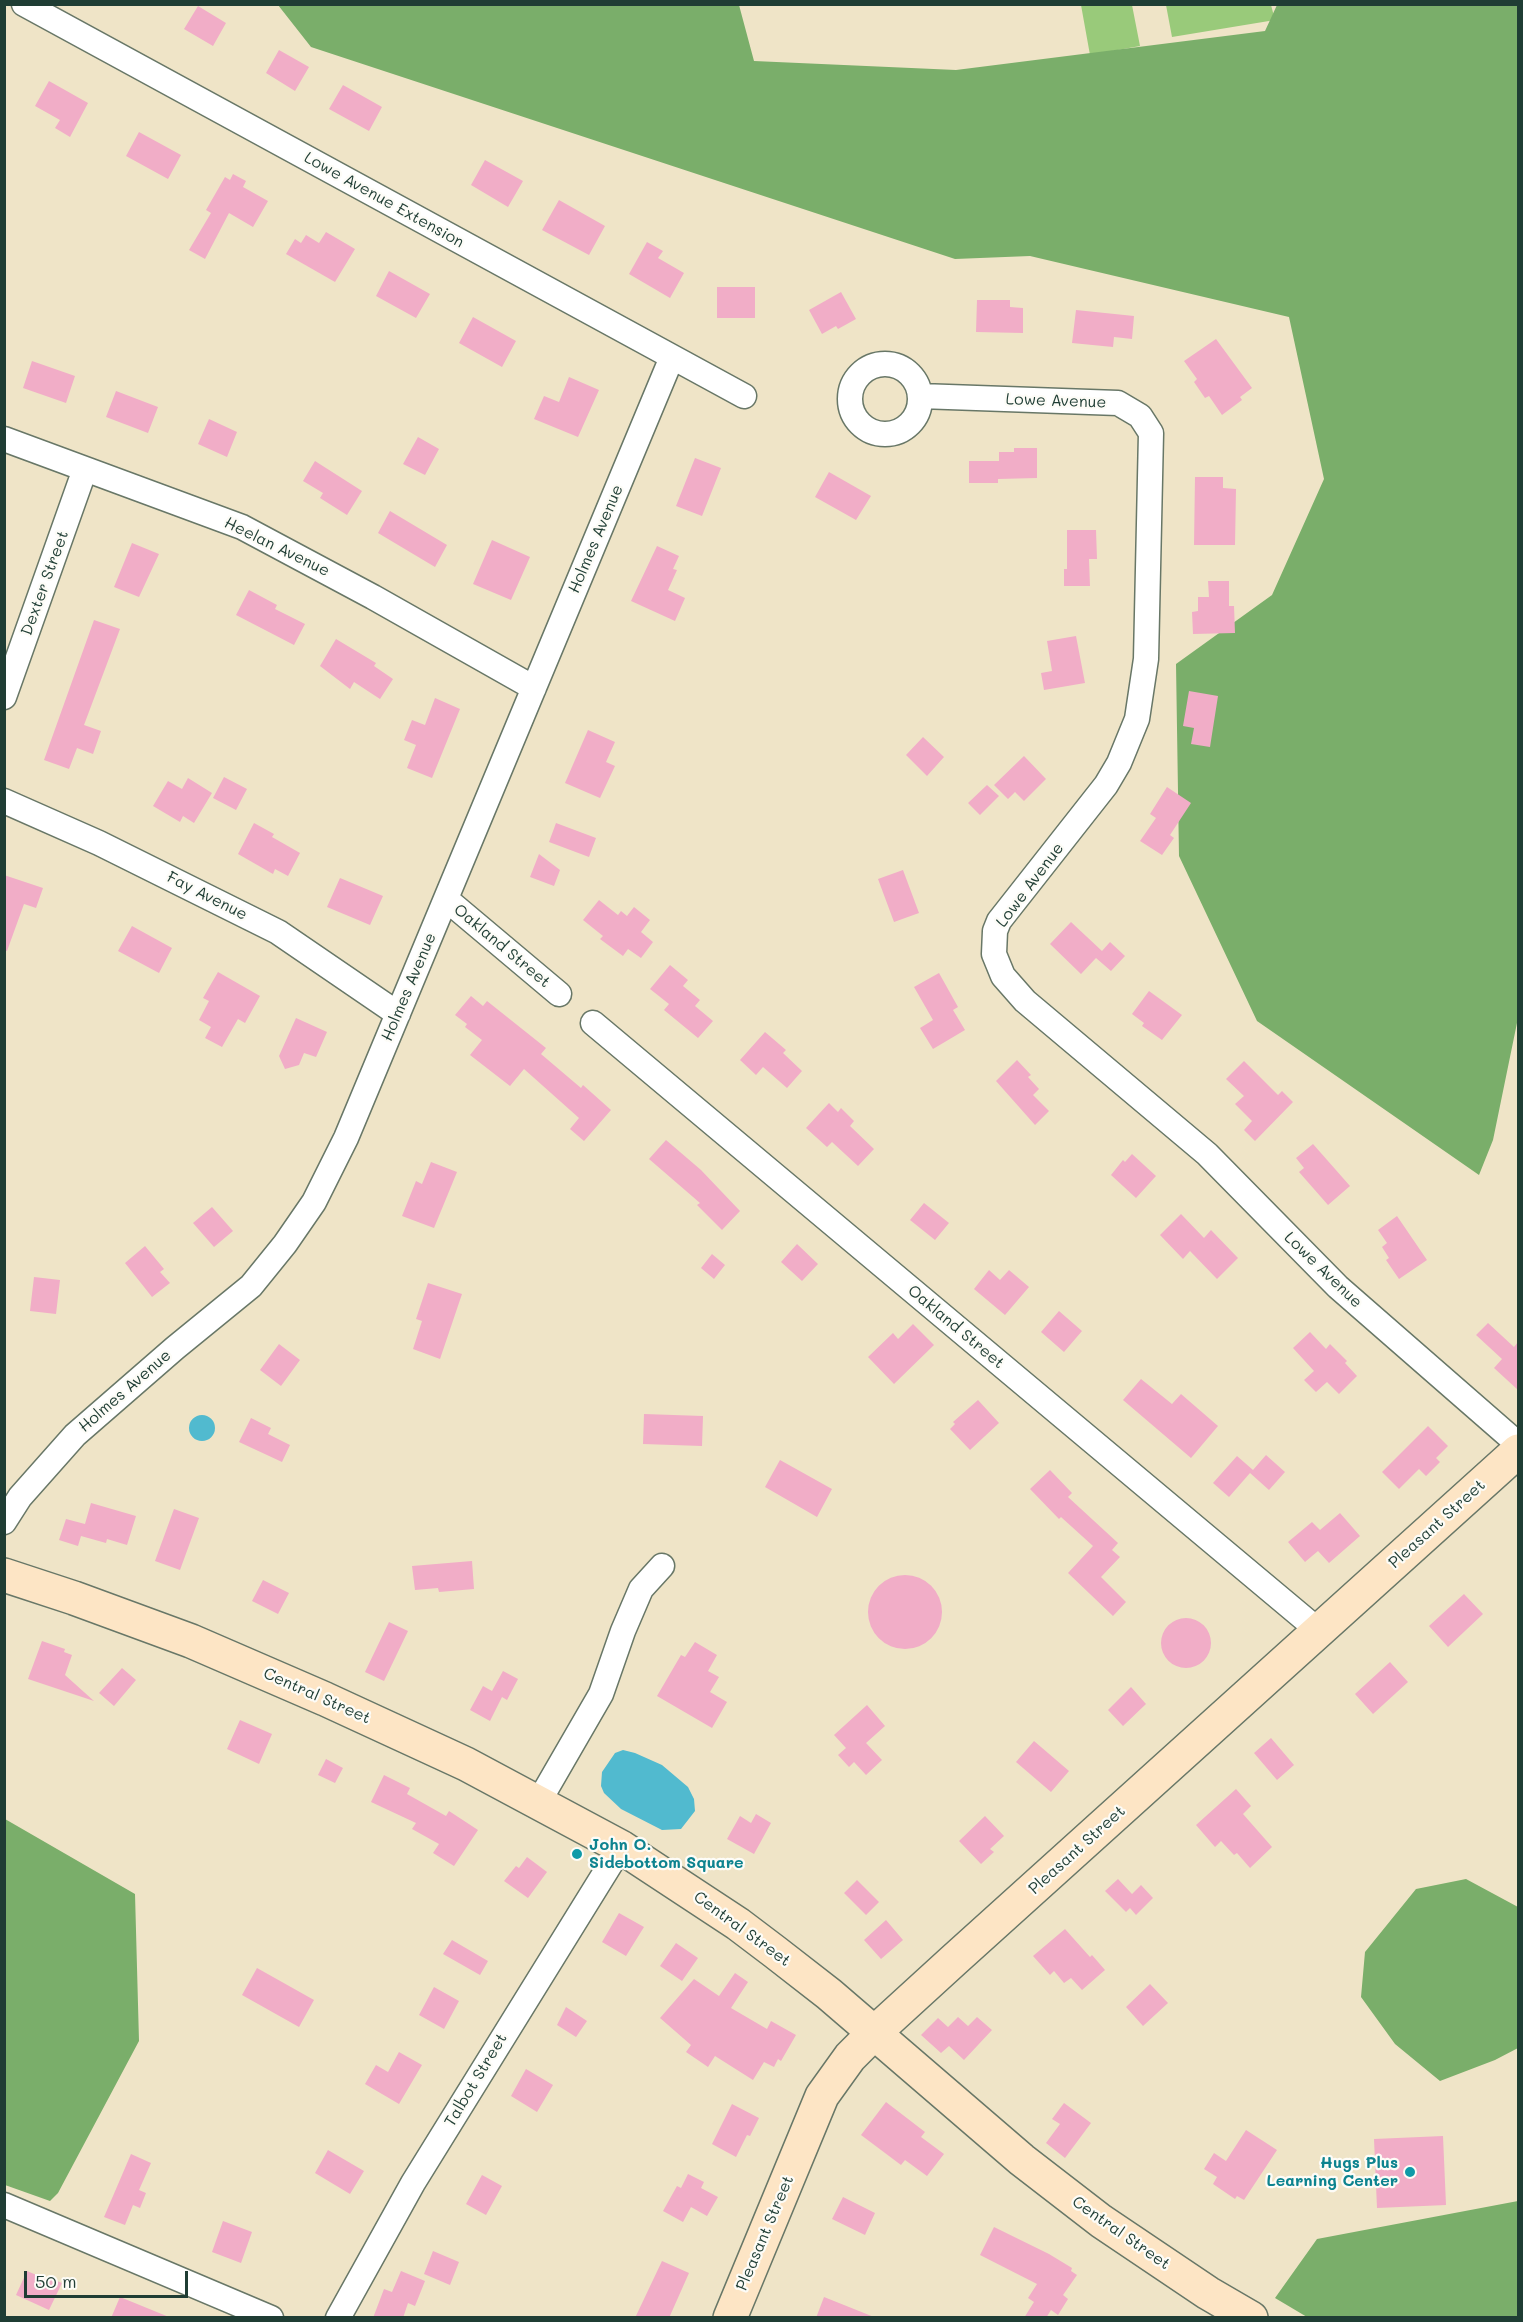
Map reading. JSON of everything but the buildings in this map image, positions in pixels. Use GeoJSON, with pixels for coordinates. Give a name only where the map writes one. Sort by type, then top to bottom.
{"type":"FeatureCollection","features":[{"type":"Feature","properties":{"kind":"main road","name":"Pleasant Street"},"geometry":{"type":"LineString","coordinates":[[730,2318],[822,2096],[850,2057],[1518,1450]]}},
{"type":"Feature","properties":{"kind":"main road","name":"Central Street"},"geometry":{"type":"LineString","coordinates":[[4,1575],[191,1641],[259,1670],[466,1764],[621,1847],[738,1924],[829,1994],[1022,2160],[1101,2222],[1208,2293],[1251,2318]]}},
{"type":"Feature","properties":{"kind":"street","name":"Lowe Avenue Extension"},"geometry":{"type":"LineString","coordinates":[[24,4],[744,396]]}},
{"type":"Feature","properties":{"kind":"street","name":"Holmes Avenue"},"geometry":{"type":"LineString","coordinates":[[4,1522],[20,1497],[75,1435],[251,1286],[285,1244],[314,1202],[346,1138],[672,357]]}},
{"type":"Feature","properties":{"kind":"street","name":"Lowe Avenue"},"geometry":{"type":"LineString","coordinates":[[920,396],[1118,403],[1140,416],[1151,433],[1146,659],[1137,719],[1124,752],[1106,786],[999,921],[995,931],[994,954],[1003,976],[1025,1000],[1207,1154],[1338,1287],[1518,1444]]}},
{"type":"Feature","properties":{"kind":"street","name":"Heelan Avenue"},"geometry":{"type":"LineString","coordinates":[[4,439],[242,527],[373,597],[534,688]]}},
{"type":"Feature","properties":{"kind":"street","name":"Dexter Street"},"geometry":{"type":"LineString","coordinates":[[4,697],[86,469]]}},
{"type":"Feature","properties":{"kind":"street","name":"Fay Avenue"},"geometry":{"type":"LineString","coordinates":[[4,801],[99,843],[278,932],[398,1014]]}},
{"type":"Feature","properties":{"kind":"street","name":"Oakland Street"},"geometry":{"type":"LineString","coordinates":[[446,899],[559,994]]}},
{"type":"Feature","properties":{"kind":"street","name":"Oakland Street"},"geometry":{"type":"LineString","coordinates":[[593,1023],[1319,1631]]}},
{"type":"Feature","properties":{"kind":"street"},"geometry":{"type":"LineString","coordinates":[[538,1803],[601,1694],[626,1623],[641,1589],[662,1566]]}},
{"type":"Feature","properties":{"kind":"street","name":"Talbot Street"},"geometry":{"type":"LineString","coordinates":[[338,2318],[413,2183],[621,1847]]}},
{"type":"Feature","properties":{"kind":"street"},"geometry":{"type":"LineString","coordinates":[[4,2205],[271,2318]]}},
{"type":"Feature","properties":{"kind":"green space"},"geometry":{"type":"Polygon","coordinates":[[[278,5],[739,5],[754,61],[956,70],[1265,31],[1277,5],[1518,5],[1518,1018],[1493,1140],[1479,1175],[1257,1021],[1179,856],[1176,664],[1272,595],[1324,479],[1289,317],[1030,256],[955,259],[311,47],[278,5]]]}},
{"type":"Feature","properties":{"kind":"green space"},"geometry":{"type":"Polygon","coordinates":[[[1081,5],[1132,5],[1140,46],[1090,55],[1081,5]]]}},
{"type":"Feature","properties":{"kind":"green space"},"geometry":{"type":"Polygon","coordinates":[[[1166,5],[1271,5],[1275,20],[1172,37],[1166,5]]]}},
{"type":"Feature","properties":{"kind":"green space"},"geometry":{"type":"Polygon","coordinates":[[[5,1819],[135,1894],[139,2041],[58,2193],[50,2201],[5,2185],[5,1819]]]}},
{"type":"Feature","properties":{"kind":"green space"},"geometry":{"type":"Polygon","coordinates":[[[1466,1879],[1518,1907],[1518,2048],[1495,2060],[1440,2081],[1395,2044],[1361,1997],[1365,1952],[1416,1889],[1466,1879]]]}},
{"type":"Feature","properties":{"kind":"green space"},"geometry":{"type":"Polygon","coordinates":[[[1518,2201],[1518,2317],[1307,2317],[1275,2298],[1317,2239],[1518,2201]]]}},
{"type":"Feature","properties":{"kind":"water"},"geometry":{"type":"Polygon","coordinates":[[[202,1415],[211,1419],[215,1428],[211,1437],[202,1441],[193,1437],[189,1428],[193,1419],[202,1415]]]}},
{"type":"Feature","properties":{"kind":"water"},"geometry":{"type":"Polygon","coordinates":[[[623,1750],[662,1765],[688,1787],[694,1799],[695,1811],[681,1829],[662,1830],[621,1809],[604,1793],[601,1786],[602,1772],[615,1753],[623,1750]]]}},
{"type":"Feature","properties":{"kind":"place","name":"John O. Sidebottom Square"},"geometry":{"type":"Point","coordinates":[577,1854]}},
{"type":"Feature","properties":{"kind":"place","name":"Hugs Plus Learning Center"},"geometry":{"type":"Point","coordinates":[1410,2172]}}]}
